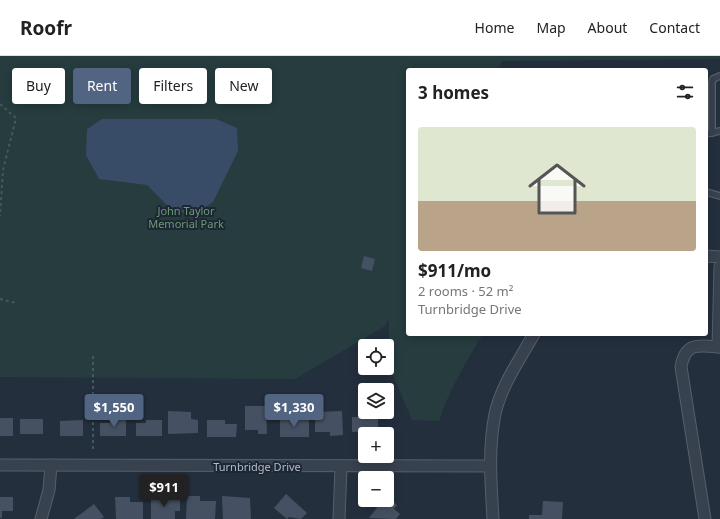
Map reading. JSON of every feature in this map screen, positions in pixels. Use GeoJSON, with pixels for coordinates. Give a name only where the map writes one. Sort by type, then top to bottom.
{"type":"FeatureCollection","features":[{"type":"Feature","properties":{"kind":"street"},"geometry":{"type":"LineString","coordinates":[[708,256],[720,257]]}},
{"type":"Feature","properties":{"kind":"street"},"geometry":{"type":"LineString","coordinates":[[705,519],[681,367],[683,356],[690,347],[702,345],[719,347],[720,268]]}},
{"type":"Feature","properties":{"kind":"street"},"geometry":{"type":"LineString","coordinates":[[493,519],[490,466],[495,414],[509,378],[533,336]]}},
{"type":"Feature","properties":{"kind":"street","name":"Turnbridge Drive"},"geometry":{"type":"LineString","coordinates":[[0,465],[490,466]]}},
{"type":"Feature","properties":{"kind":"street"},"geometry":{"type":"LineString","coordinates":[[41,519],[49,490],[51,465]]}},
{"type":"Feature","properties":{"kind":"street"},"geometry":{"type":"LineString","coordinates":[[339,519],[341,466]]}},
{"type":"Feature","properties":{"kind":"lane"},"geometry":{"type":"LineString","coordinates":[[720,76],[713,79],[712,84],[709,133],[720,131]]}},
{"type":"Feature","properties":{"kind":"lane"},"geometry":{"type":"LineString","coordinates":[[708,193],[720,196]]}},
{"type":"Feature","properties":{"kind":"path"},"geometry":{"type":"LineString","coordinates":[[0,104],[16,118],[3,170],[0,216]]}},
{"type":"Feature","properties":{"kind":"path"},"geometry":{"type":"LineString","coordinates":[[0,299],[16,303]]}},
{"type":"Feature","properties":{"kind":"path"},"geometry":{"type":"LineString","coordinates":[[93,356],[93,450]]}},
{"type":"Feature","properties":{"kind":"green space","name":"John Taylor Memorial Park"},"geometry":{"type":"Polygon","coordinates":[[[0,56],[720,56],[720,59],[502,61],[499,68],[406,68],[406,336],[482,336],[453,387],[439,421],[412,420],[393,375],[394,375],[394,339],[389,339],[389,318],[385,326],[363,339],[358,339],[358,342],[295,379],[0,377],[0,56]]]}},
{"type":"Feature","properties":{"kind":"water"},"geometry":{"type":"Polygon","coordinates":[[[102,119],[216,119],[237,128],[238,151],[213,202],[191,216],[167,205],[147,185],[99,179],[86,155],[87,129],[102,119]]]}},
{"type":"Feature","properties":{"kind":"building"},"geometry":{"type":"Polygon","coordinates":[[[364,256],[375,259],[372,271],[361,268],[364,256]]]}},
{"type":"Feature","properties":{"kind":"building"},"geometry":{"type":"Polygon","coordinates":[[[245,406],[266,406],[267,434],[258,434],[258,430],[245,430],[245,406]]]}},
{"type":"Feature","properties":{"kind":"building"},"geometry":{"type":"Polygon","coordinates":[[[168,411],[191,412],[191,419],[198,420],[198,433],[168,434],[168,411]]]}},
{"type":"Feature","properties":{"kind":"building"},"geometry":{"type":"Polygon","coordinates":[[[342,411],[343,435],[330,436],[330,432],[315,432],[315,419],[317,419],[317,412],[342,411]]]}},
{"type":"Feature","properties":{"kind":"building"},"geometry":{"type":"Polygon","coordinates":[[[352,417],[358,417],[358,419],[378,419],[378,427],[358,427],[358,432],[352,432],[352,417]]]}},
{"type":"Feature","properties":{"kind":"building"},"geometry":{"type":"Polygon","coordinates":[[[0,418],[13,418],[13,436],[0,436],[0,418]]]}},
{"type":"Feature","properties":{"kind":"building"},"geometry":{"type":"Polygon","coordinates":[[[20,419],[43,419],[43,434],[20,434],[20,419]]]}},
{"type":"Feature","properties":{"kind":"building"},"geometry":{"type":"Polygon","coordinates":[[[110,419],[126,420],[126,436],[100,436],[100,423],[110,423],[110,419]]]}},
{"type":"Feature","properties":{"kind":"building"},"geometry":{"type":"Polygon","coordinates":[[[83,420],[83,436],[60,436],[60,421],[83,420]]]}},
{"type":"Feature","properties":{"kind":"building"},"geometry":{"type":"Polygon","coordinates":[[[146,420],[162,420],[162,436],[136,436],[136,423],[146,423],[146,420]]]}},
{"type":"Feature","properties":{"kind":"building"},"geometry":{"type":"Polygon","coordinates":[[[207,420],[225,420],[225,424],[237,424],[236,437],[207,437],[207,420]]]}},
{"type":"Feature","properties":{"kind":"building"},"geometry":{"type":"Polygon","coordinates":[[[280,420],[309,420],[309,437],[280,437],[280,420]]]}},
{"type":"Feature","properties":{"kind":"building"},"geometry":{"type":"Polygon","coordinates":[[[286,494],[307,513],[301,519],[289,517],[287,519],[274,508],[286,494]]]}},
{"type":"Feature","properties":{"kind":"building"},"geometry":{"type":"Polygon","coordinates":[[[151,496],[180,498],[180,511],[175,511],[175,519],[151,519],[151,496]]]}},
{"type":"Feature","properties":{"kind":"building"},"geometry":{"type":"Polygon","coordinates":[[[187,496],[200,496],[200,501],[216,501],[215,519],[186,519],[187,496]]]}},
{"type":"Feature","properties":{"kind":"building"},"geometry":{"type":"Polygon","coordinates":[[[222,496],[250,498],[251,519],[223,519],[222,496]]]}},
{"type":"Feature","properties":{"kind":"building"},"geometry":{"type":"Polygon","coordinates":[[[0,497],[13,497],[13,511],[2,511],[2,518],[0,518],[0,497]]]}},
{"type":"Feature","properties":{"kind":"building"},"geometry":{"type":"Polygon","coordinates":[[[115,497],[130,497],[130,502],[143,502],[143,519],[116,519],[115,497]]]}},
{"type":"Feature","properties":{"kind":"building"},"geometry":{"type":"Polygon","coordinates":[[[543,501],[563,502],[562,519],[529,519],[529,515],[542,515],[543,501]]]}},
{"type":"Feature","properties":{"kind":"building"},"geometry":{"type":"Polygon","coordinates":[[[394,503],[397,505],[394,509],[400,514],[396,519],[369,518],[378,507],[394,507],[394,503]]]}},
{"type":"Feature","properties":{"kind":"building"},"geometry":{"type":"Polygon","coordinates":[[[94,504],[104,517],[101,519],[74,519],[94,504]]]}}]}
